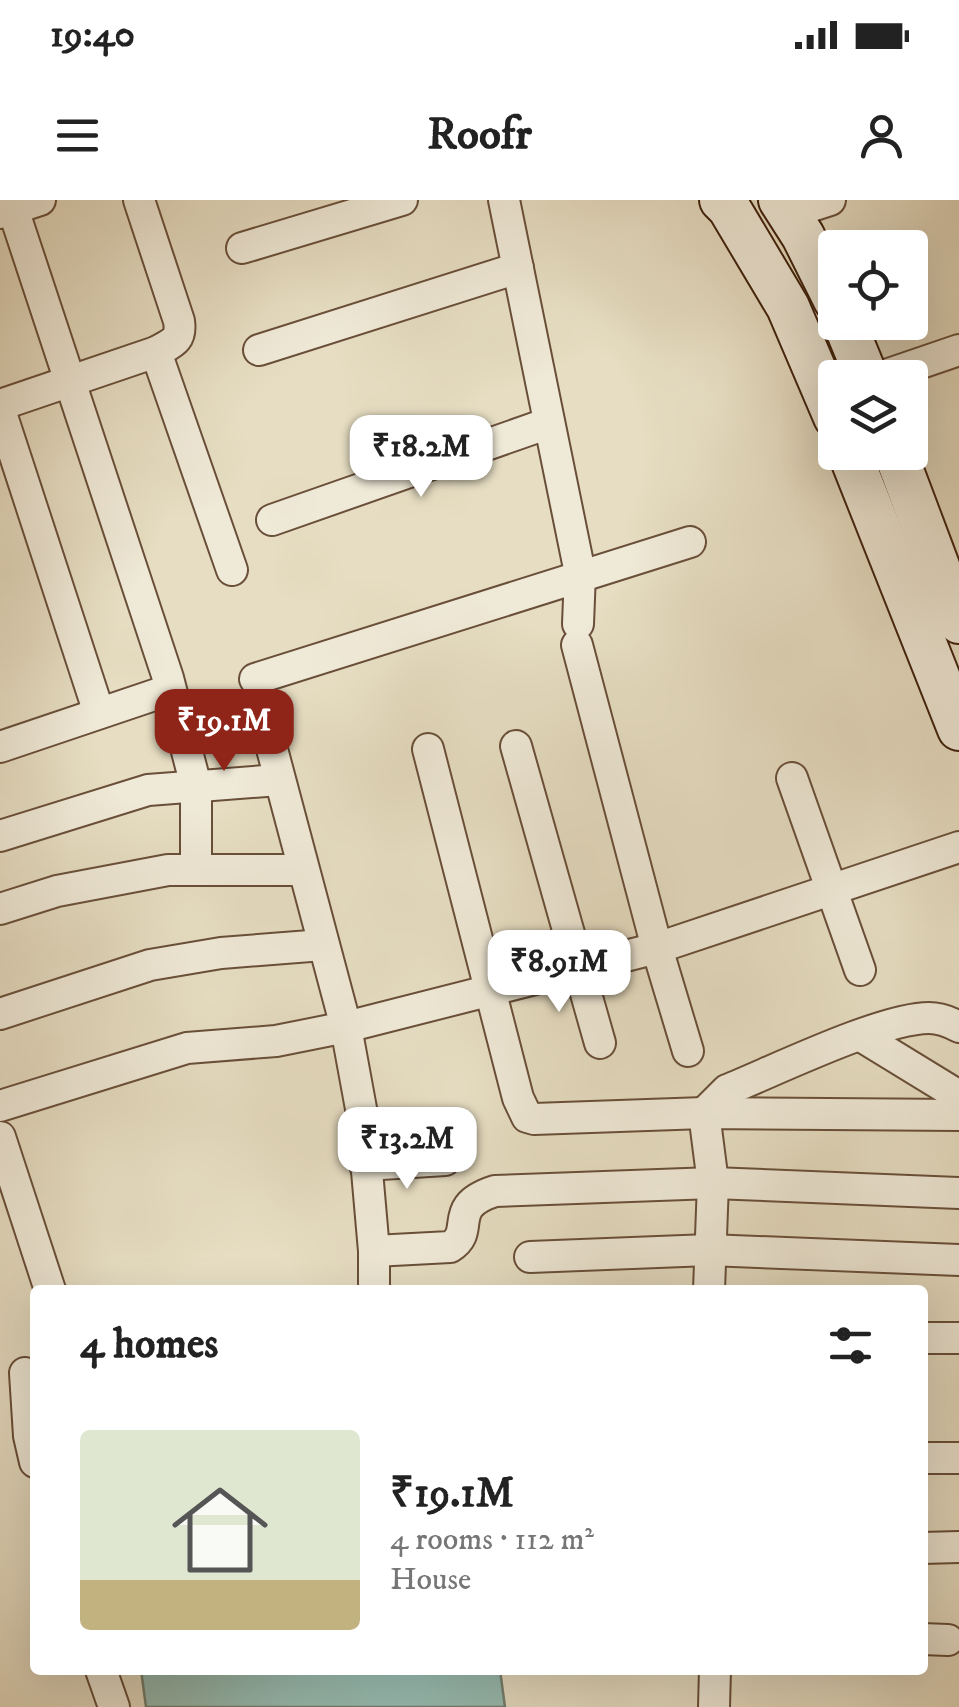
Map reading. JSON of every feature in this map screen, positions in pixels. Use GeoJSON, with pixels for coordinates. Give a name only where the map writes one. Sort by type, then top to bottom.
{"type":"FeatureCollection","features":[{"type":"Feature","properties":{"kind":"main road"},"geometry":{"type":"LineString","coordinates":[[720,200],[729,208],[788,307],[818,371]]}},
{"type":"Feature","properties":{"kind":"main road"},"geometry":{"type":"LineString","coordinates":[[800,204],[818,253]]}},
{"type":"Feature","properties":{"kind":"main road"},"geometry":{"type":"LineString","coordinates":[[856,470],[959,729]]}},
{"type":"Feature","properties":{"kind":"main road"},"geometry":{"type":"LineString","coordinates":[[902,470],[959,622]]}},
{"type":"Feature","properties":{"kind":"street"},"geometry":{"type":"LineString","coordinates":[[99,713],[0,408],[178,341],[181,333],[140,200]]}},
{"type":"Feature","properties":{"kind":"street"},"geometry":{"type":"LineString","coordinates":[[242,248],[326,211],[402,200]]}},
{"type":"Feature","properties":{"kind":"street"},"geometry":{"type":"LineString","coordinates":[[504,200],[580,573],[578,634],[657,948],[688,1051]]}},
{"type":"Feature","properties":{"kind":"street"},"geometry":{"type":"LineString","coordinates":[[18,207],[168,678],[196,786],[196,870]]}},
{"type":"Feature","properties":{"kind":"street"},"geometry":{"type":"LineString","coordinates":[[259,350],[518,268]]}},
{"type":"Feature","properties":{"kind":"street"},"geometry":{"type":"LineString","coordinates":[[928,361],[959,350]]}},
{"type":"Feature","properties":{"kind":"street"},"geometry":{"type":"LineString","coordinates":[[156,352],[232,570]]}},
{"type":"Feature","properties":{"kind":"street"},"geometry":{"type":"LineString","coordinates":[[272,520],[549,424]]}},
{"type":"Feature","properties":{"kind":"street"},"geometry":{"type":"LineString","coordinates":[[255,679],[580,573],[690,542]]}},
{"type":"Feature","properties":{"kind":"street"},"geometry":{"type":"LineString","coordinates":[[0,747],[169,690]]}},
{"type":"Feature","properties":{"kind":"street"},"geometry":{"type":"LineString","coordinates":[[516,746],[600,1043]]}},
{"type":"Feature","properties":{"kind":"street"},"geometry":{"type":"LineString","coordinates":[[428,748],[521,1110],[527,1117],[704,1112],[959,1116]]}},
{"type":"Feature","properties":{"kind":"street"},"geometry":{"type":"LineString","coordinates":[[272,749],[346,1027],[362,1114],[374,1285]]}},
{"type":"Feature","properties":{"kind":"street"},"geometry":{"type":"LineString","coordinates":[[792,778],[860,970]]}},
{"type":"Feature","properties":{"kind":"street"},"geometry":{"type":"LineString","coordinates":[[0,836],[148,790],[279,780]]}},
{"type":"Feature","properties":{"kind":"street"},"geometry":{"type":"LineString","coordinates":[[0,1106],[186,1048],[276,1041],[346,1027],[657,948],[959,848]]}},
{"type":"Feature","properties":{"kind":"street"},"geometry":{"type":"LineString","coordinates":[[0,909],[57,891],[168,870],[302,870]]}},
{"type":"Feature","properties":{"kind":"street"},"geometry":{"type":"LineString","coordinates":[[0,1014],[150,965],[323,945]]}},
{"type":"Feature","properties":{"kind":"street"},"geometry":{"type":"LineString","coordinates":[[704,1112],[727,1090],[861,1036],[927,1018],[959,1027]]}},
{"type":"Feature","properties":{"kind":"street"},"geometry":{"type":"LineString","coordinates":[[861,1036],[959,1096]]}},
{"type":"Feature","properties":{"kind":"street"},"geometry":{"type":"LineString","coordinates":[[704,1112],[712,1183],[709,1285]]}},
{"type":"Feature","properties":{"kind":"street"},"geometry":{"type":"LineString","coordinates":[[0,1137],[13,1221],[47,1285]]}},
{"type":"Feature","properties":{"kind":"street"},"geometry":{"type":"LineString","coordinates":[[365,1165],[445,1160]]}},
{"type":"Feature","properties":{"kind":"street"},"geometry":{"type":"LineString","coordinates":[[374,1251],[457,1243],[467,1205],[476,1197],[495,1191],[712,1183],[959,1193]]}},
{"type":"Feature","properties":{"kind":"street"},"geometry":{"type":"LineString","coordinates":[[530,1257],[709,1250],[959,1260]]}},
{"type":"Feature","properties":{"kind":"street"},"geometry":{"type":"LineString","coordinates":[[928,1338],[959,1338]]}},
{"type":"Feature","properties":{"kind":"street"},"geometry":{"type":"LineString","coordinates":[[20,1374],[30,1443]]}},
{"type":"Feature","properties":{"kind":"street"},"geometry":{"type":"LineString","coordinates":[[928,1458],[959,1458]]}},
{"type":"Feature","properties":{"kind":"street"},"geometry":{"type":"LineString","coordinates":[[928,1548],[959,1547]]}},
{"type":"Feature","properties":{"kind":"street"},"geometry":{"type":"LineString","coordinates":[[104,1675],[114,1707]]}},
{"type":"Feature","properties":{"kind":"street"},"geometry":{"type":"LineString","coordinates":[[714,1707],[715,1675]]}},
{"type":"Feature","properties":{"kind":"water"},"geometry":{"type":"Polygon","coordinates":[[[142,1675],[501,1675],[505,1707],[146,1707],[142,1675]]]}}]}
